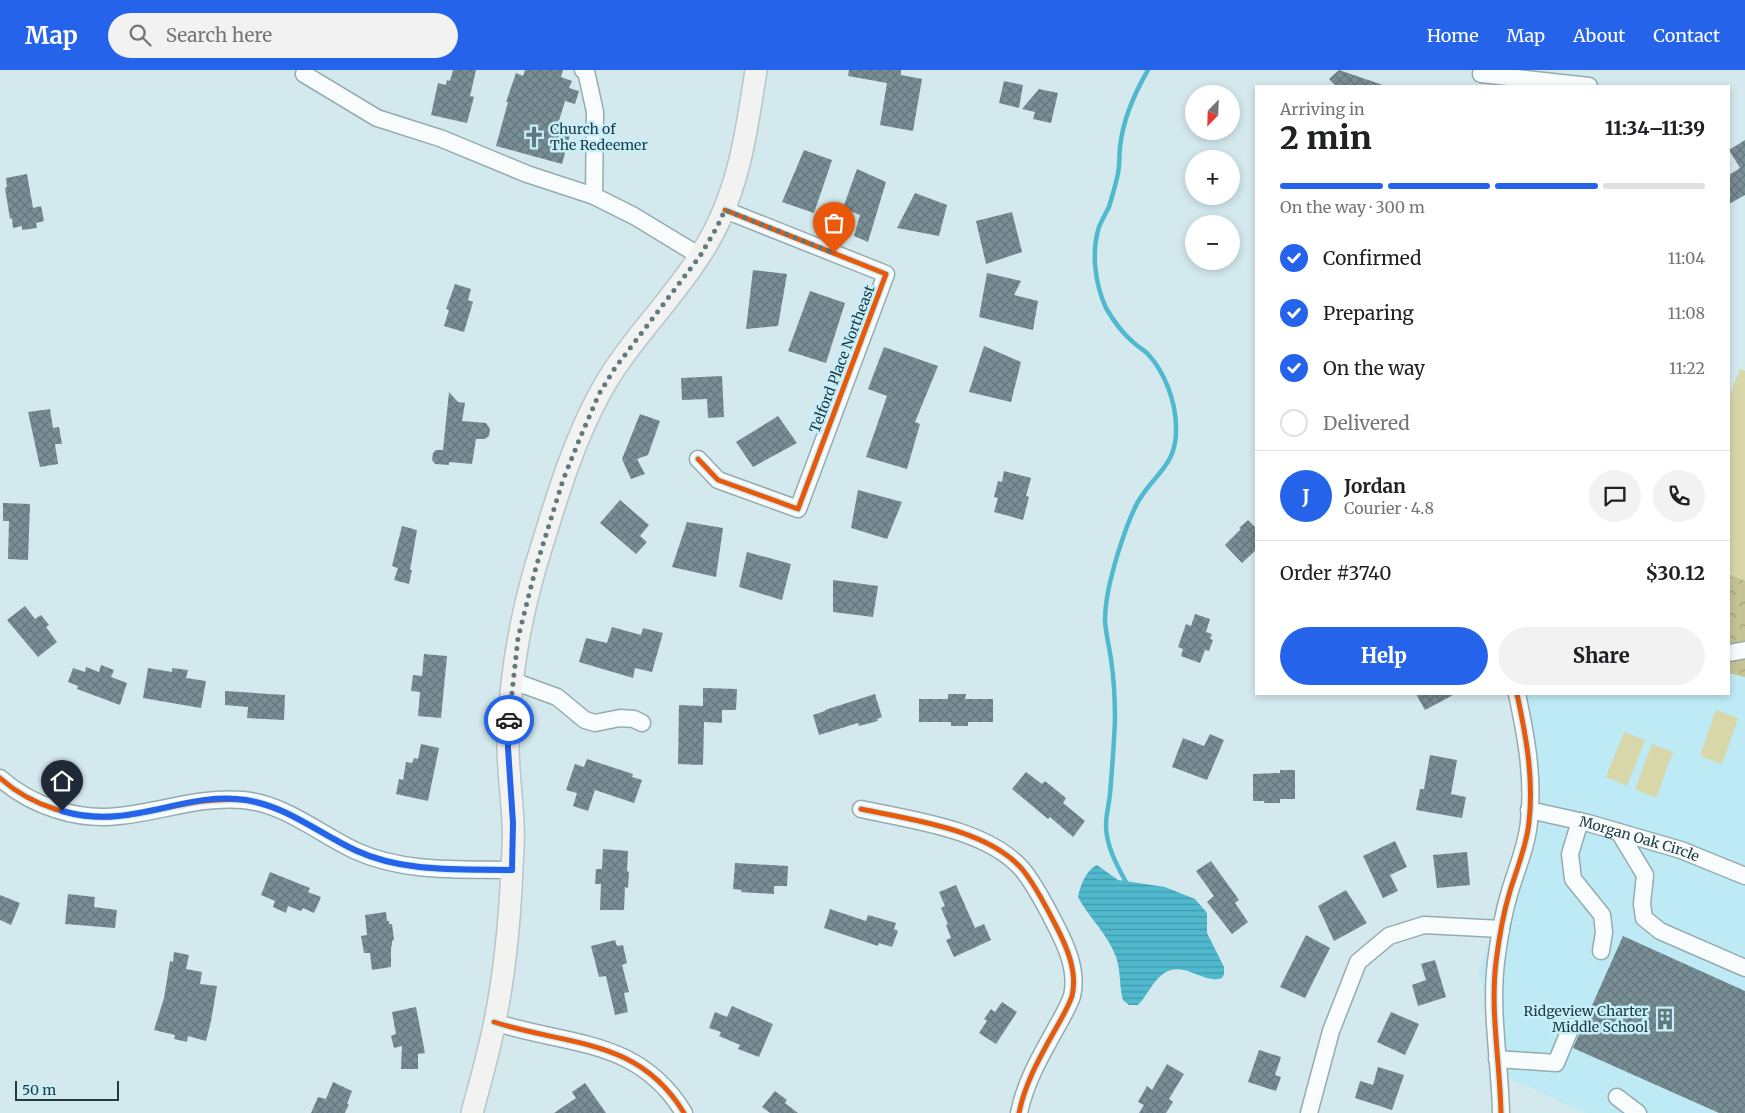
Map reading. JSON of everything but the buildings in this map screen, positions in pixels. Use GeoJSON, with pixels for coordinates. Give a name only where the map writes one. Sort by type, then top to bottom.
{"type":"FeatureCollection","features":[{"type":"Feature","properties":{"kind":"main road"},"geometry":{"type":"LineString","coordinates":[[472,1113],[494,1022],[506,946],[512,870],[513,823],[508,748],[509,707],[518,638],[536,567],[563,480],[599,394],[615,368],[700,256],[725,210],[743,150],[756,70]]}},
{"type":"Feature","properties":{"kind":"street"},"geometry":{"type":"LineString","coordinates":[[583,70],[586,71],[595,112],[594,196]]}},
{"type":"Feature","properties":{"kind":"street"},"geometry":{"type":"LineString","coordinates":[[304,74],[378,118],[440,138],[528,174],[594,196],[634,216],[700,256]]}},
{"type":"Feature","properties":{"kind":"street"},"geometry":{"type":"LineString","coordinates":[[1481,77],[1577,85]]}},
{"type":"Feature","properties":{"kind":"street","name":"Telford Place Northeast"},"geometry":{"type":"LineString","coordinates":[[698,459],[718,480],[798,509],[886,274],[725,210]]}},
{"type":"Feature","properties":{"kind":"street"},"geometry":{"type":"LineString","coordinates":[[1730,653],[1745,650]]}},
{"type":"Feature","properties":{"kind":"street"},"geometry":{"type":"LineString","coordinates":[[513,680],[557,697],[585,720],[594,723],[620,718],[634,719],[642,723]]}},
{"type":"Feature","properties":{"kind":"street"},"geometry":{"type":"LineString","coordinates":[[1501,1113],[1498,1059],[1494,1032],[1496,963],[1501,929],[1526,841],[1529,821],[1530,766],[1525,729],[1517,695]]}},
{"type":"Feature","properties":{"kind":"street"},"geometry":{"type":"LineString","coordinates":[[0,778],[27,797],[50,807],[74,814],[97,817],[119,816],[210,800],[245,800],[283,810],[356,850],[389,863],[424,868],[512,870]]}},
{"type":"Feature","properties":{"kind":"street"},"geometry":{"type":"LineString","coordinates":[[861,809],[964,833],[983,840],[1002,852],[1020,867],[1035,886],[1064,940],[1074,975],[1072,995],[1032,1071],[1019,1113]]}},
{"type":"Feature","properties":{"kind":"street","name":"Morgan Oak Circle"},"geometry":{"type":"LineString","coordinates":[[1529,810],[1580,821],[1681,850],[1745,876]]}},
{"type":"Feature","properties":{"kind":"street"},"geometry":{"type":"LineString","coordinates":[[1580,821],[1570,854],[1573,879],[1602,915],[1604,932],[1601,951]]}},
{"type":"Feature","properties":{"kind":"street"},"geometry":{"type":"LineString","coordinates":[[1619,832],[1645,875],[1642,904],[1644,918],[1660,931],[1745,968]]}},
{"type":"Feature","properties":{"kind":"street"},"geometry":{"type":"LineString","coordinates":[[1309,1113],[1331,1031],[1358,962],[1389,936],[1424,925],[1501,929]]}},
{"type":"Feature","properties":{"kind":"street"},"geometry":{"type":"LineString","coordinates":[[494,1022],[600,1047],[622,1056],[642,1068],[660,1083],[684,1113]]}},
{"type":"Feature","properties":{"kind":"street"},"geometry":{"type":"LineString","coordinates":[[1498,1059],[1556,1063],[1570,1028]]}},
{"type":"Feature","properties":{"kind":"street"},"geometry":{"type":"LineString","coordinates":[[1617,1097],[1638,1113]]}},
{"type":"Feature","properties":{"kind":"shaded area"},"geometry":{"type":"Polygon","coordinates":[[[1730,673],[1745,677],[1745,1113],[1586,1113],[1503,1075],[1479,972],[1519,854],[1530,749],[1508,695],[1730,695],[1730,673]]]}},
{"type":"Feature","properties":{"kind":"green space"},"geometry":{"type":"Polygon","coordinates":[[[1740,369],[1745,371],[1745,581],[1730,574],[1730,394],[1740,369]]]}},
{"type":"Feature","properties":{"kind":"green space"},"geometry":{"type":"Polygon","coordinates":[[[1730,574],[1745,581],[1745,677],[1730,673],[1730,574]]]}},
{"type":"Feature","properties":{"kind":"green space"},"geometry":{"type":"Polygon","coordinates":[[[1716,710],[1738,718],[1722,764],[1700,756],[1716,710]]]}},
{"type":"Feature","properties":{"kind":"green space"},"geometry":{"type":"Polygon","coordinates":[[[1624,732],[1645,740],[1627,786],[1606,777],[1624,732]]]}},
{"type":"Feature","properties":{"kind":"green space"},"geometry":{"type":"Polygon","coordinates":[[[1652,744],[1673,752],[1656,798],[1635,789],[1652,744]]]}},
{"type":"Feature","properties":{"kind":"water"},"geometry":{"type":"Polygon","coordinates":[[[1097,865],[1118,880],[1165,887],[1195,899],[1207,913],[1207,933],[1224,967],[1222,978],[1208,978],[1178,969],[1171,970],[1159,977],[1138,1005],[1129,1005],[1123,1000],[1118,962],[1113,949],[1078,897],[1087,874],[1097,865]]]}},
{"type":"Feature","properties":{"kind":"waterway"},"geometry":{"type":"LineString","coordinates":[[1126,882],[1112,854],[1106,832],[1115,720],[1113,674],[1105,621],[1106,605],[1115,564],[1129,520],[1139,500],[1169,460],[1173,451],[1176,428],[1172,398],[1159,369],[1147,353],[1121,330],[1106,308],[1099,289],[1095,268],[1095,247],[1099,227],[1109,207],[1118,174],[1120,147],[1126,117],[1148,70]]}},
{"type":"Feature","properties":{"kind":"cycle path"},"geometry":{"type":"LineString","coordinates":[[698,459],[718,480],[798,509],[886,274],[725,210]]}},
{"type":"Feature","properties":{"kind":"cycle path"},"geometry":{"type":"LineString","coordinates":[[1501,1113],[1494,981],[1505,908],[1526,839],[1530,806],[1530,773],[1517,695]]}},
{"type":"Feature","properties":{"kind":"cycle path"},"geometry":{"type":"LineString","coordinates":[[0,778],[12,788],[40,804],[72,814],[103,817],[119,816],[211,800],[243,800],[273,807],[301,820],[356,851],[394,863],[432,868],[512,870]]}},
{"type":"Feature","properties":{"kind":"cycle path"},"geometry":{"type":"LineString","coordinates":[[861,809],[947,828],[989,844],[1007,855],[1027,875],[1055,924],[1070,958],[1073,977],[1072,996],[1034,1070],[1025,1091],[1019,1113]]}},
{"type":"Feature","properties":{"kind":"cycle path"},"geometry":{"type":"LineString","coordinates":[[494,1022],[521,1030],[574,1041],[623,1057],[645,1070],[666,1088],[684,1113]]}},
{"type":"Feature","properties":{"kind":"way so far"},"geometry":{"type":"LineString","coordinates":[[509,720],[518,638],[536,567],[563,480],[599,394],[615,368],[700,256],[725,210],[834,253]]}},
{"type":"Feature","properties":{"kind":"place","name":"Church of The Redeemer"},"geometry":{"type":"Point","coordinates":[534,137]}},
{"type":"Feature","properties":{"kind":"place","name":"Ridgeview Charter Middle School"},"geometry":{"type":"Point","coordinates":[1665,1019]}},
{"type":"Feature","properties":{"kind":"route"},"geometry":{"type":"LineString","coordinates":[[62,811],[97,817],[119,816],[184,803],[228,799],[245,800],[283,810],[356,850],[389,863],[424,868],[512,870],[513,823],[508,748],[509,720]]}}]}
